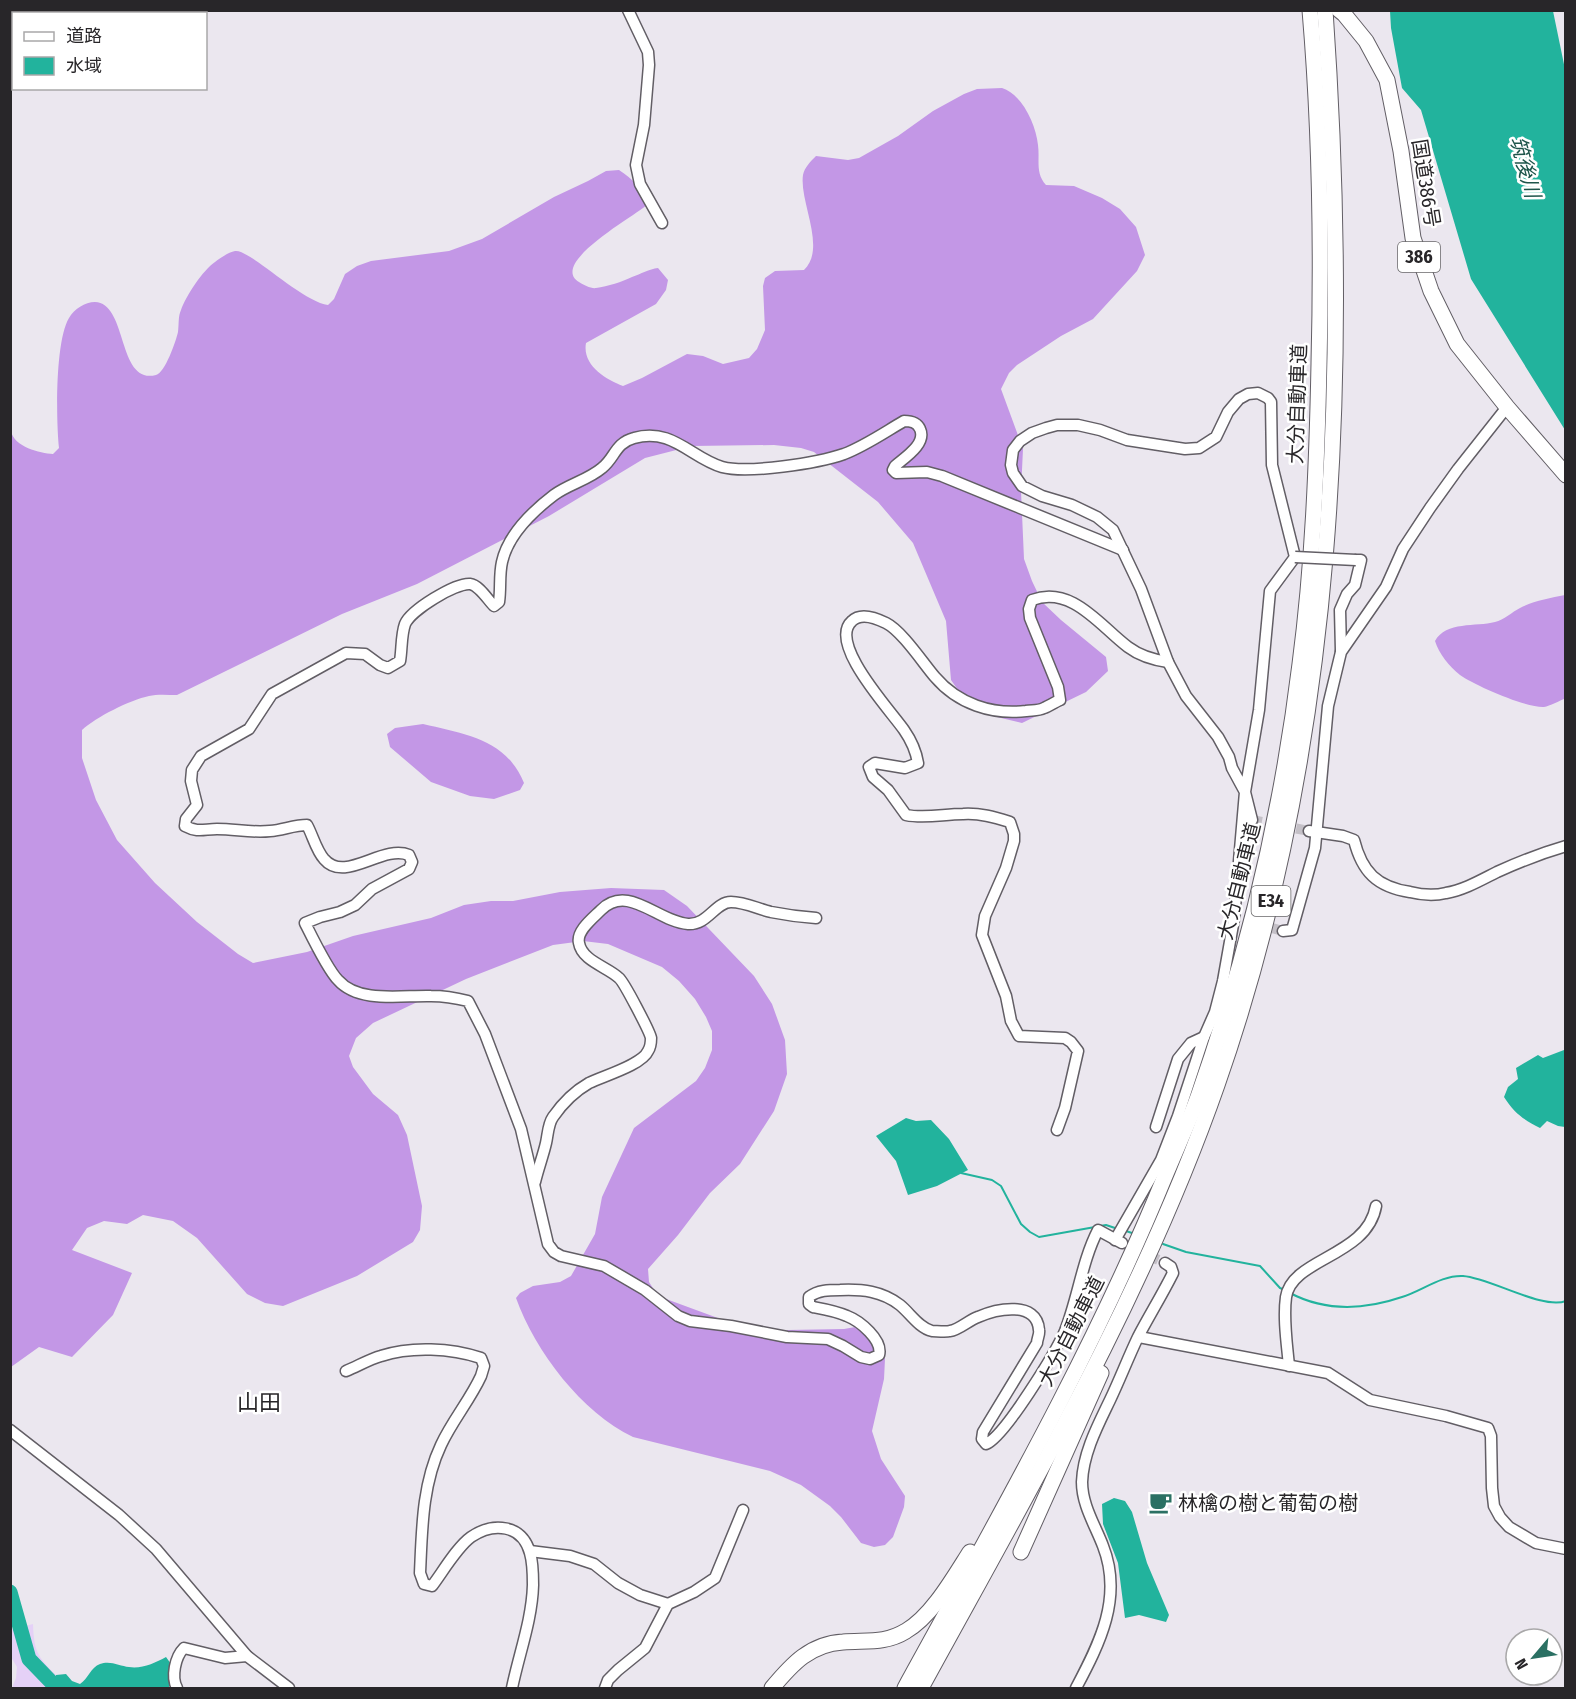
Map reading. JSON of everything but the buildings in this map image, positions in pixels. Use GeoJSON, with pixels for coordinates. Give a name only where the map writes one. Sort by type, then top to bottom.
{"type":"FeatureCollection","features":[{"type":"Feature","properties":{"kind":"highway","name":"大分自動車道"},"geometry":{"type":"LineString","coordinates":[[921,1689],[1100,1356],[1162,1223],[1216,1088],[1257,956],[1291,813],[1315,661],[1329,503],[1332,423],[1335,259],[1319,41],[1310,10]]}},
{"type":"Feature","properties":{"kind":"highway","name":"大分自動車道"},"geometry":{"type":"LineString","coordinates":[[905,1689],[1084,1354],[1147,1221],[1198,1097],[1263,880],[1278,806],[1300,662],[1315,493],[1320,274],[1319,41],[1325,10]]}},
{"type":"Feature","properties":{"kind":"highway","name":"国道386号"},"geometry":{"type":"LineString","coordinates":[[1339,10],[1366,41],[1387,80],[1401,151],[1413,238],[1431,291],[1457,344],[1507,407],[1566,475]]}},
{"type":"Feature","properties":{"kind":"highway"},"geometry":{"type":"LineString","coordinates":[[1021,1552],[1110,1352],[1162,1223]]}},
{"type":"Feature","properties":{"kind":"highway"},"geometry":{"type":"LineString","coordinates":[[772,1689],[792,1665],[816,1648],[844,1641],[879,1641],[893,1638],[918,1622],[948,1584],[991,1518],[1084,1354]]}},
{"type":"Feature","properties":{"kind":"street"},"geometry":{"type":"LineString","coordinates":[[628,10],[648,52],[649,59],[644,125],[636,165],[640,184],[662,224]]}},
{"type":"Feature","properties":{"kind":"street"},"geometry":{"type":"LineString","coordinates":[[1252,820],[1245,792],[1232,768],[1229,757],[1218,737],[1186,696],[1168,662],[1141,589],[1113,530],[1097,517],[1022,486],[1013,473],[1011,465],[1013,450],[1020,441],[1032,433],[1057,425],[1078,425],[1127,440],[1185,449],[1199,448],[1216,437],[1228,412],[1239,399],[1248,394],[1258,393],[1271,402],[1272,465],[1295,557]]}},
{"type":"Feature","properties":{"kind":"street"},"geometry":{"type":"LineString","coordinates":[[1341,652],[1386,587],[1403,549],[1430,508],[1507,407]]}},
{"type":"Feature","properties":{"kind":"street"},"geometry":{"type":"LineString","coordinates":[[1123,550],[942,476],[927,472],[896,473],[893,470],[895,466],[918,445],[921,434],[919,426],[911,421],[904,421],[846,453],[828,459],[745,469],[723,467],[680,443],[662,437],[633,438],[617,447],[603,468],[555,495],[519,527],[502,559],[499,602],[494,606],[477,587],[470,584],[455,588],[421,606],[410,615],[405,624],[400,661],[388,668],[365,654],[346,653],[272,693],[249,729],[201,756],[192,770],[191,781],[197,805],[186,819],[185,826],[194,831],[218,829],[244,832],[272,831],[307,825],[325,860],[334,866],[352,867],[383,854],[409,855],[412,862],[409,869],[372,889],[355,905],[305,923],[338,980],[350,989],[375,997],[432,996],[468,1001],[485,1034],[521,1129],[548,1244],[554,1252],[561,1256],[604,1266],[645,1290],[678,1316],[690,1322],[731,1326],[787,1337],[828,1339],[861,1357],[870,1359],[879,1355],[880,1349],[879,1342],[872,1334],[848,1316],[813,1307],[809,1304],[809,1297],[819,1291],[858,1289],[877,1292],[900,1305],[924,1328],[934,1331],[949,1332],[979,1316],[1000,1310],[1023,1310],[1033,1316],[1039,1329],[1036,1343],[983,1432],[982,1439],[986,1444],[996,1437],[1032,1387],[1065,1331],[1080,1277],[1098,1230],[1120,1236],[1161,1160],[1215,1012],[1239,920],[1245,792],[1259,710],[1270,591],[1295,557]]}},
{"type":"Feature","properties":{"kind":"street"},"geometry":{"type":"LineString","coordinates":[[1283,931],[1292,930],[1308,866],[1315,848],[1313,832],[1328,706],[1341,652],[1340,610],[1347,594],[1355,585],[1362,560],[1295,557]]}},
{"type":"Feature","properties":{"kind":"street"},"geometry":{"type":"LineString","coordinates":[[1057,1130],[1065,1108],[1078,1051],[1065,1038],[1019,1036],[1011,1021],[1004,989],[982,935],[985,916],[1006,868],[1014,842],[1010,822],[983,814],[918,818],[906,815],[888,790],[873,777],[869,767],[875,764],[905,768],[918,763],[916,752],[905,730],[861,672],[846,643],[846,630],[852,620],[857,617],[867,616],[891,625],[937,679],[956,696],[974,705],[999,711],[1018,712],[1042,709],[1060,699],[1058,687],[1030,618],[1029,609],[1032,600],[1044,596],[1058,597],[1077,604],[1129,648],[1141,655],[1168,662]]}},
{"type":"Feature","properties":{"kind":"street"},"geometry":{"type":"LineString","coordinates":[[1313,832],[1343,836],[1354,840],[1358,856],[1374,878],[1401,891],[1428,895],[1445,894],[1462,889],[1526,859],[1566,846]]}},
{"type":"Feature","properties":{"kind":"street"},"geometry":{"type":"LineString","coordinates":[[534,1186],[552,1119],[572,1094],[588,1084],[631,1065],[649,1050],[651,1036],[621,979],[584,954],[579,944],[579,937],[584,927],[607,904],[625,900],[688,924],[700,921],[719,906],[729,902],[772,912],[816,918]]}},
{"type":"Feature","properties":{"kind":"street"},"geometry":{"type":"LineString","coordinates":[[1156,1127],[1178,1059],[1191,1043],[1204,1038]]}},
{"type":"Feature","properties":{"kind":"street"},"geometry":{"type":"LineString","coordinates":[[1288,1366],[1286,1295],[1302,1272],[1344,1248],[1360,1235],[1374,1219],[1376,1206]]}},
{"type":"Feature","properties":{"kind":"street"},"geometry":{"type":"LineString","coordinates":[[1076,1689],[1104,1631],[1112,1592],[1108,1561],[1083,1497],[1082,1481],[1085,1463],[1093,1437],[1139,1336],[1173,1273],[1171,1267],[1165,1263]]}},
{"type":"Feature","properties":{"kind":"street"},"geometry":{"type":"LineString","coordinates":[[1139,1336],[1328,1373],[1370,1400],[1446,1416],[1488,1428],[1491,1436],[1494,1506],[1500,1517],[1509,1527],[1536,1543],[1566,1549]]}},
{"type":"Feature","properties":{"kind":"street"},"geometry":{"type":"LineString","coordinates":[[346,1371],[385,1354],[399,1352],[430,1350],[467,1353],[481,1358],[484,1366],[481,1376],[446,1435],[431,1469],[426,1493],[420,1573],[424,1584],[432,1587],[463,1544],[486,1529],[503,1526],[522,1538],[530,1551],[533,1572],[531,1605],[512,1689]]}},
{"type":"Feature","properties":{"kind":"street"},"geometry":{"type":"LineString","coordinates":[[10,1430],[119,1515],[156,1549],[247,1656],[289,1689]]}},
{"type":"Feature","properties":{"kind":"street"},"geometry":{"type":"LineString","coordinates":[[605,1689],[608,1680],[645,1648],[668,1604],[694,1592],[716,1578],[743,1510]]}},
{"type":"Feature","properties":{"kind":"street"},"geometry":{"type":"LineString","coordinates":[[530,1551],[570,1556],[594,1564],[625,1587],[640,1595],[668,1604]]}},
{"type":"Feature","properties":{"kind":"street"},"geometry":{"type":"LineString","coordinates":[[177,1689],[174,1683],[176,1665],[178,1654],[184,1648],[225,1658],[247,1656]]}},
{"type":"Feature","properties":{"kind":"shaded area"},"geometry":{"type":"Polygon","coordinates":[[[1002,88],[1016,97],[1027,111],[1038,145],[1040,176],[1046,185],[1074,186],[1120,209],[1136,227],[1145,255],[1137,271],[1093,319],[1061,336],[1017,365],[1009,373],[1001,389],[1023,449],[1021,491],[1024,559],[1032,581],[1042,602],[1106,657],[1108,671],[1086,692],[1022,723],[984,714],[965,700],[951,680],[946,621],[913,543],[878,502],[814,452],[801,448],[774,445],[692,446],[645,458],[549,516],[417,584],[342,614],[177,695],[152,695],[123,705],[82,730],[82,758],[96,800],[117,840],[155,883],[197,922],[253,963],[307,952],[353,936],[431,918],[464,905],[491,901],[513,901],[560,892],[611,888],[664,890],[687,906],[754,976],[772,1004],[785,1040],[787,1074],[774,1111],[740,1164],[710,1193],[648,1269],[649,1282],[658,1296],[764,1335],[778,1335],[788,1330],[844,1329],[861,1326],[875,1337],[885,1359],[884,1379],[872,1431],[881,1459],[905,1496],[904,1507],[893,1537],[885,1545],[874,1547],[861,1543],[830,1506],[801,1485],[770,1471],[633,1437],[614,1426],[596,1413],[562,1378],[535,1339],[524,1318],[516,1298],[520,1293],[533,1286],[560,1282],[571,1276],[595,1234],[602,1197],[634,1128],[696,1081],[705,1068],[712,1050],[712,1031],[706,1017],[695,999],[679,981],[662,967],[608,944],[583,941],[553,945],[466,979],[373,1023],[356,1038],[349,1056],[353,1067],[373,1094],[398,1115],[407,1135],[422,1206],[420,1230],[413,1242],[357,1276],[283,1306],[265,1303],[247,1294],[197,1238],[173,1221],[143,1215],[127,1224],[104,1221],[87,1228],[72,1250],[132,1273],[113,1315],[72,1357],[39,1347],[11,1367],[10,401],[13,437],[28,448],[53,454],[59,448],[57,401],[61,344],[64,329],[71,315],[87,303],[95,302],[105,306],[113,315],[128,357],[135,368],[144,375],[156,375],[163,369],[170,356],[178,332],[183,304],[210,266],[230,253],[242,252],[304,294],[328,305],[334,299],[345,274],[357,266],[371,261],[449,251],[482,239],[554,197],[606,171],[619,170],[636,185],[648,204],[584,252],[575,263],[573,274],[579,282],[594,288],[615,284],[658,268],[668,280],[666,290],[656,304],[586,343],[586,351],[591,364],[602,375],[623,386],[687,354],[703,356],[723,364],[749,358],[757,349],[765,330],[763,286],[765,278],[775,271],[804,270],[810,261],[813,237],[803,175],[812,160],[816,156],[848,160],[859,158],[964,94],[977,89],[1002,88]]]}},
{"type":"Feature","properties":{"kind":"shaded area"},"geometry":{"type":"Polygon","coordinates":[[[1565,595],[1566,698],[1552,705],[1544,707],[1525,704],[1476,684],[1452,668],[1435,641],[1446,630],[1502,620],[1530,603],[1565,595]]]}},
{"type":"Feature","properties":{"kind":"shaded area"},"geometry":{"type":"Polygon","coordinates":[[[423,724],[469,735],[495,748],[516,768],[524,783],[520,790],[494,799],[470,796],[431,782],[390,747],[387,734],[395,728],[423,724]]]}},
{"type":"Feature","properties":{"kind":"shaded area"},"geometry":{"type":"Polygon","coordinates":[[[33,1624],[36,1647],[41,1658],[56,1675],[56,1688],[12,1688],[17,1667],[11,1657],[10,1630],[33,1624]]]}},
{"type":"Feature","properties":{"kind":"water","name":"筑後川"},"geometry":{"type":"Polygon","coordinates":[[[1390,11],[1553,11],[1566,74],[1565,430],[1471,279],[1421,110],[1402,88],[1390,11]]]}},
{"type":"Feature","properties":{"kind":"water"},"geometry":{"type":"Polygon","coordinates":[[[1565,1044],[1565,1127],[1547,1121],[1540,1128],[1520,1116],[1504,1097],[1508,1087],[1518,1079],[1516,1068],[1538,1055],[1543,1058],[1564,1050],[1565,1044]]]}},
{"type":"Feature","properties":{"kind":"water"},"geometry":{"type":"Polygon","coordinates":[[[906,1118],[916,1121],[931,1120],[949,1139],[968,1170],[937,1186],[908,1195],[896,1161],[876,1136],[906,1118]]]}},
{"type":"Feature","properties":{"kind":"water"},"geometry":{"type":"Polygon","coordinates":[[[1114,1498],[1125,1501],[1132,1512],[1147,1563],[1169,1615],[1166,1622],[1139,1615],[1125,1618],[1118,1563],[1103,1524],[1102,1504],[1114,1498]]]}},
{"type":"Feature","properties":{"kind":"water"},"geometry":{"type":"Polygon","coordinates":[[[166,1657],[171,1664],[169,1688],[56,1688],[56,1675],[66,1674],[72,1681],[80,1684],[100,1664],[111,1663],[139,1667],[166,1657]]]}},
{"type":"Feature","properties":{"kind":"waterway"},"geometry":{"type":"LineString","coordinates":[[961,1173],[992,1180],[1001,1186],[1021,1224],[1039,1237],[1095,1227]]}},
{"type":"Feature","properties":{"kind":"waterway"},"geometry":{"type":"LineString","coordinates":[[1100,1226],[1106,1225],[1118,1229]]}},
{"type":"Feature","properties":{"kind":"waterway"},"geometry":{"type":"LineString","coordinates":[[1123,1230],[1135,1234]]}},
{"type":"Feature","properties":{"kind":"waterway"},"geometry":{"type":"LineString","coordinates":[[1163,1244],[1186,1252],[1260,1266],[1280,1288],[1285,1290]]}},
{"type":"Feature","properties":{"kind":"waterway"},"geometry":{"type":"LineString","coordinates":[[1290,1293],[1331,1306],[1374,1305],[1409,1294],[1447,1278],[1463,1276],[1488,1282],[1530,1298],[1556,1303],[1566,1301]]}},
{"type":"Feature","properties":{"kind":"waterway"},"geometry":{"type":"LineString","coordinates":[[10,1592],[29,1659],[57,1688]]}},
{"type":"Feature","properties":{"kind":"tunnel"},"geometry":{"type":"LineString","coordinates":[[1252,820],[1309,831]]}},
{"type":"Feature","properties":{"kind":"tunnel"},"geometry":{"type":"LineString","coordinates":[[1257,924],[1283,931]]}},
{"type":"Feature","properties":{"kind":"tunnel"},"geometry":{"type":"LineString","coordinates":[[1122,1243],[1165,1263]]}},
{"type":"Feature","properties":{"kind":"place","name":"林檎の樹と葡萄の樹"},"geometry":{"type":"Point","coordinates":[1160,1503]}},
{"type":"Feature","properties":{"kind":"district","name":"山田"},"geometry":{"type":"Point","coordinates":[259,1402]}}]}
